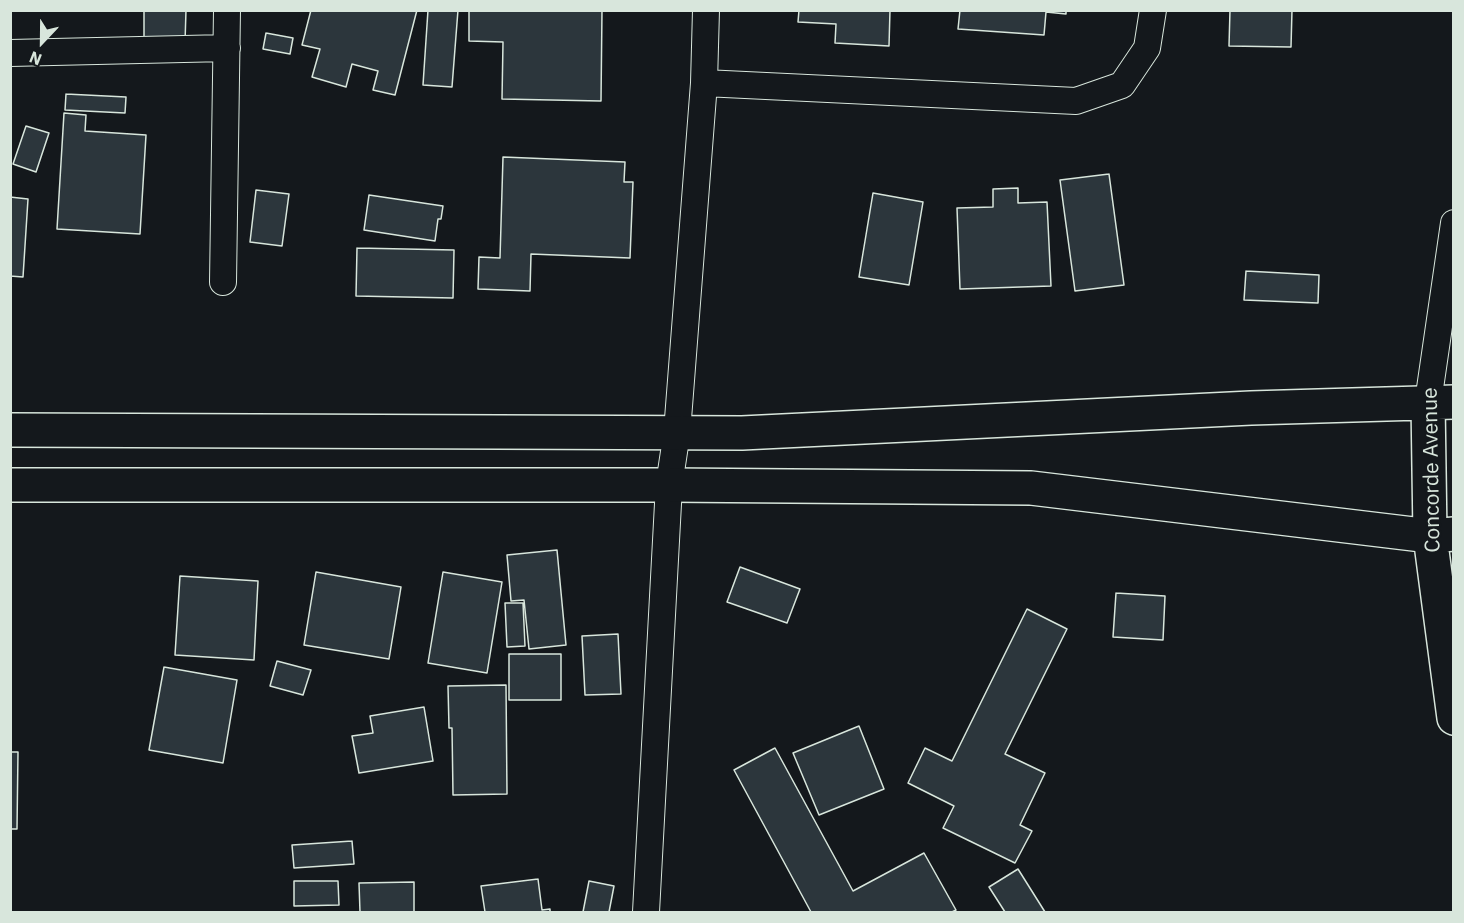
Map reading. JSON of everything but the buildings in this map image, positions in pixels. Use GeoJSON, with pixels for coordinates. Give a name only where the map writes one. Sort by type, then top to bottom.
{"type":"FeatureCollection","features":[{"type":"Feature","properties":{"kind":"street"},"geometry":{"type":"LineString","coordinates":[[223,282],[227,10]]}},
{"type":"Feature","properties":{"kind":"street"},"geometry":{"type":"LineString","coordinates":[[646,912],[669,485],[677,432],[704,83],[706,10]]}},
{"type":"Feature","properties":{"kind":"street"},"geometry":{"type":"LineString","coordinates":[[704,83],[1076,101],[1122,85],[1147,48],[1153,10]]}},
{"type":"Feature","properties":{"kind":"street"},"geometry":{"type":"LineString","coordinates":[[10,53],[227,48]]}},
{"type":"Feature","properties":{"kind":"street","name":"Concorde Avenue"},"geometry":{"type":"LineString","coordinates":[[1454,223],[1441,402],[1442,535],[1454,718]]}},
{"type":"Feature","properties":{"kind":"street"},"geometry":{"type":"LineString","coordinates":[[10,430],[742,434],[1251,408],[1441,402]]}},
{"type":"Feature","properties":{"kind":"street"},"geometry":{"type":"LineString","coordinates":[[10,485],[669,485],[1031,488],[1442,535]]}}]}
